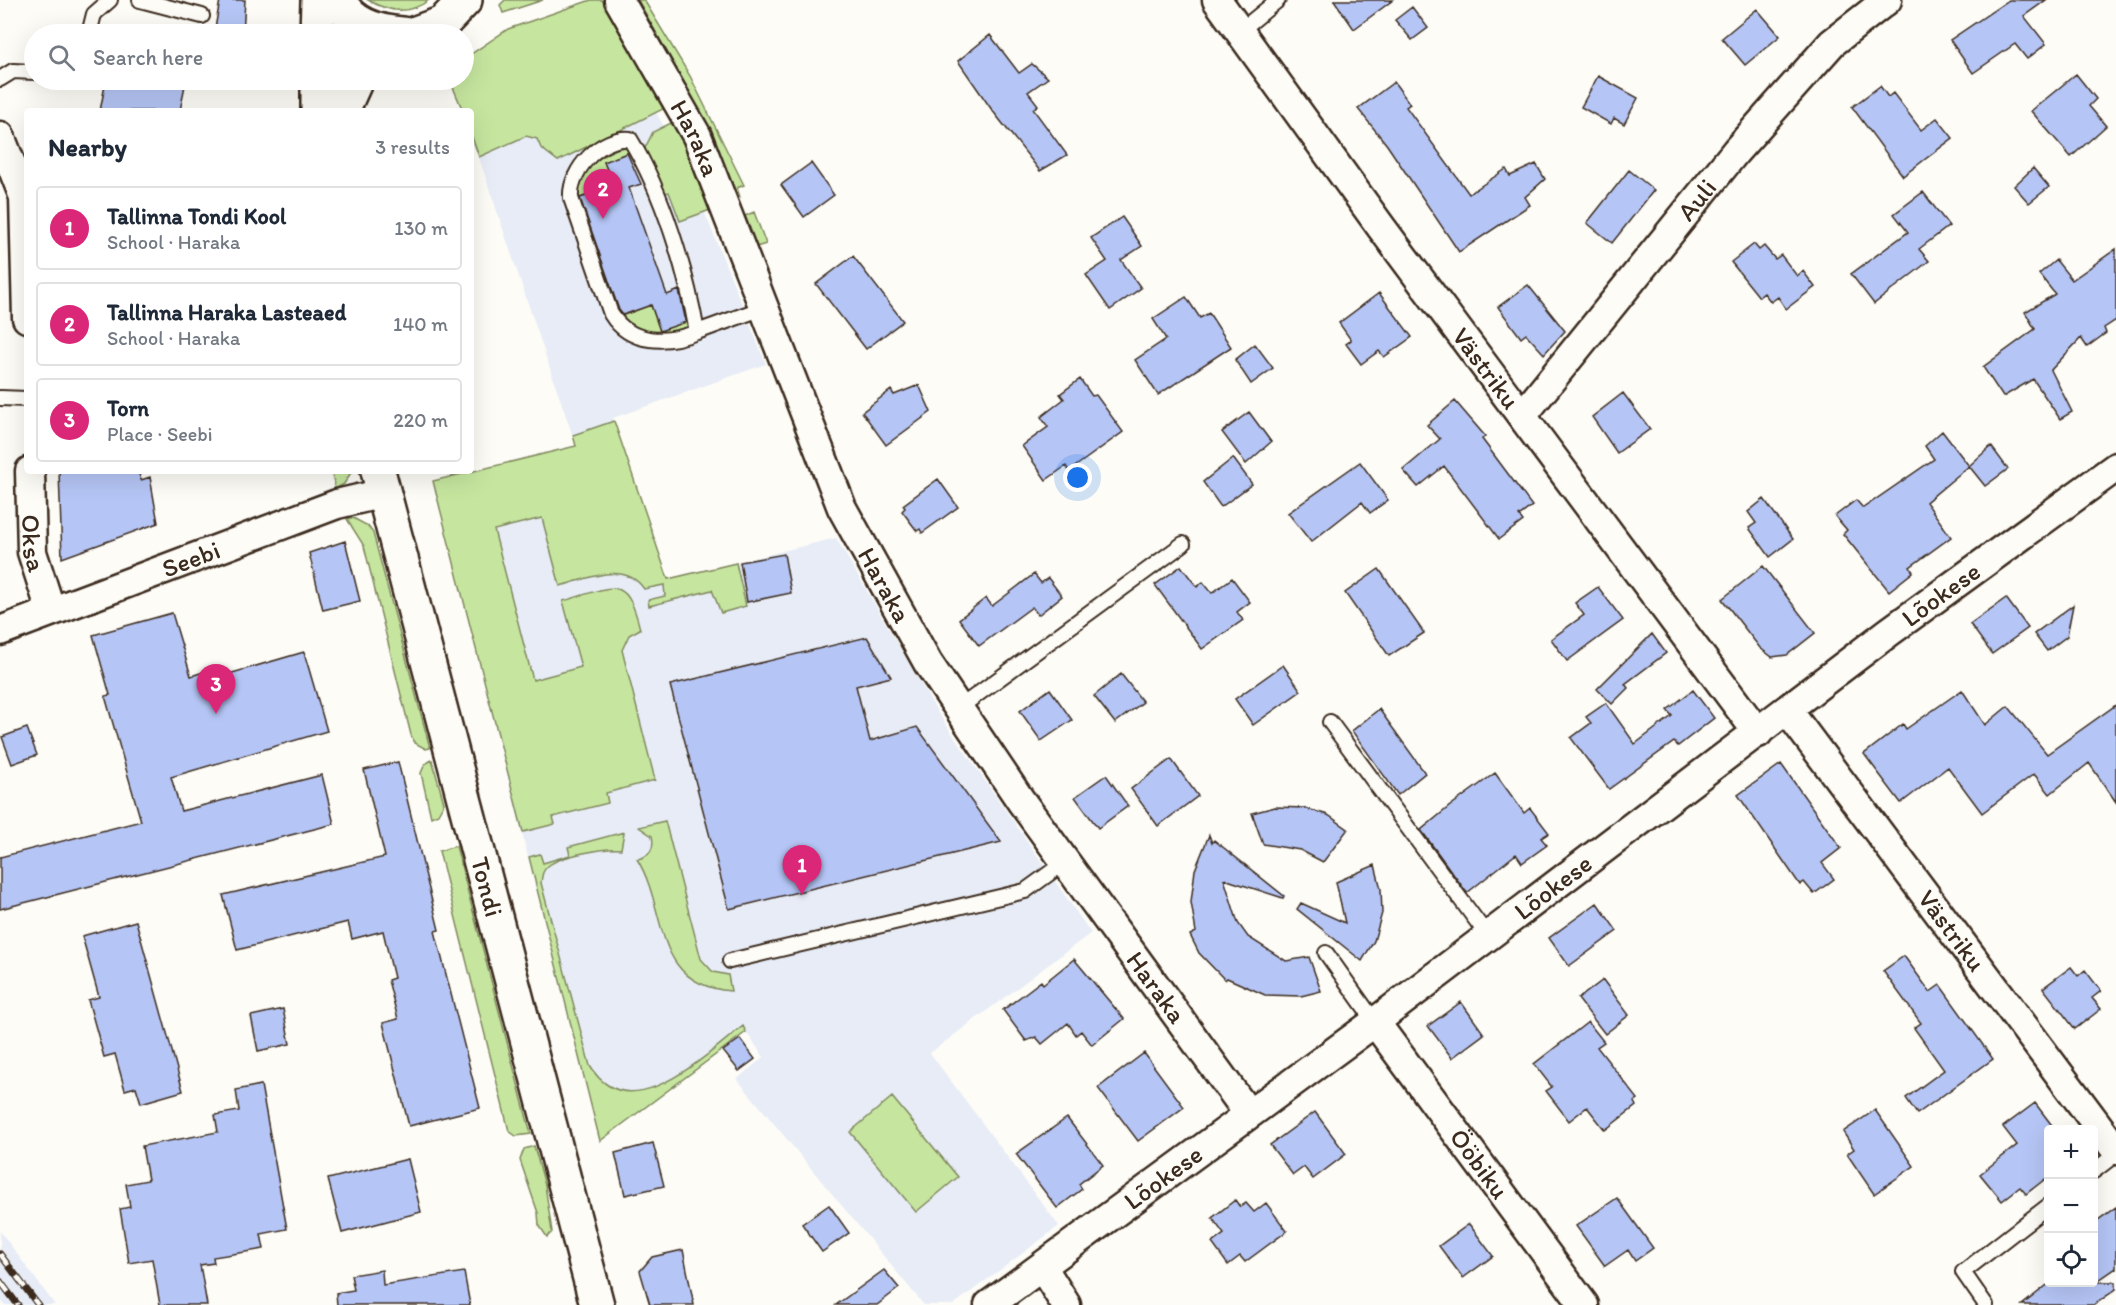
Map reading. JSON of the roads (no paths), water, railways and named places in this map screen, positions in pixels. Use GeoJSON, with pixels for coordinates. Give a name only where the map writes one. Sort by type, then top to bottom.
{"type":"FeatureCollection","features":[{"type":"Feature","properties":{"kind":"street"},"geometry":{"type":"LineString","coordinates":[[317,24],[318,0]]}},
{"type":"Feature","properties":{"kind":"street"},"geometry":{"type":"LineString","coordinates":[[339,0],[356,20],[363,24]]}},
{"type":"Feature","properties":{"kind":"street","name":"Haraka"},"geometry":{"type":"LineString","coordinates":[[619,0],[697,136],[842,508],[928,663],[1065,862],[1248,1113]]}},
{"type":"Feature","properties":{"kind":"street","name":"Västriku"},"geometry":{"type":"LineString","coordinates":[[1217,0],[1758,733]]}},
{"type":"Feature","properties":{"kind":"street","name":"Auli"},"geometry":{"type":"LineString","coordinates":[[1522,416],[1744,142],[1832,43],[1887,0]]}},
{"type":"Feature","properties":{"kind":"street"},"geometry":{"type":"LineString","coordinates":[[439,24],[465,5]]}},
{"type":"Feature","properties":{"kind":"street"},"geometry":{"type":"LineString","coordinates":[[318,90],[318,108]]}},
{"type":"Feature","properties":{"kind":"street"},"geometry":{"type":"LineString","coordinates":[[343,108],[351,90]]}},
{"type":"Feature","properties":{"kind":"street"},"geometry":{"type":"LineString","coordinates":[[0,136],[24,197]]}},
{"type":"Feature","properties":{"kind":"street","name":"Lõokese"},"geometry":{"type":"LineString","coordinates":[[989,1305],[1043,1268],[1248,1113],[1375,1022],[1487,935],[1788,711],[1889,632],[2116,467]]}},
{"type":"Feature","properties":{"kind":"street","name":"Oksa"},"geometry":{"type":"LineString","coordinates":[[30,474],[32,552],[51,611]]}},
{"type":"Feature","properties":{"kind":"street","name":"Seebi"},"geometry":{"type":"LineString","coordinates":[[0,632],[337,504],[381,482]]}},
{"type":"Feature","properties":{"kind":"street","name":"Tondi"},"geometry":{"type":"LineString","coordinates":[[381,482],[597,1305]]}},
{"type":"Feature","properties":{"kind":"street","name":"Västriku"},"geometry":{"type":"LineString","coordinates":[[1788,711],[2116,1152]]}},
{"type":"Feature","properties":{"kind":"street","name":"Ööbiku"},"geometry":{"type":"LineString","coordinates":[[1375,1022],[1584,1305]]}},
{"type":"Feature","properties":{"kind":"street"},"geometry":{"type":"LineString","coordinates":[[1043,1268],[1066,1305]]}},
{"type":"Feature","properties":{"kind":"lane"},"geometry":{"type":"LineString","coordinates":[[92,24],[94,14],[110,0]]}},
{"type":"Feature","properties":{"kind":"lane"},"geometry":{"type":"LineString","coordinates":[[140,0],[202,16]]}},
{"type":"Feature","properties":{"kind":"lane"},"geometry":{"type":"LineString","coordinates":[[1240,31],[1278,0]]}},
{"type":"Feature","properties":{"kind":"lane"},"geometry":{"type":"LineString","coordinates":[[0,79],[13,70],[24,71]]}},
{"type":"Feature","properties":{"kind":"lane"},"geometry":{"type":"LineString","coordinates":[[697,332],[691,297],[660,203],[630,139],[619,138],[595,151],[570,185],[571,198],[611,314],[617,324],[643,338],[674,340],[697,332],[763,308]]}},
{"type":"Feature","properties":{"kind":"lane"},"geometry":{"type":"LineString","coordinates":[[0,398],[24,399]]}},
{"type":"Feature","properties":{"kind":"lane"},"geometry":{"type":"LineString","coordinates":[[959,708],[1183,544]]}},
{"type":"Feature","properties":{"kind":"lane"},"geometry":{"type":"LineString","coordinates":[[1330,722],[1487,935]]}},
{"type":"Feature","properties":{"kind":"lane"},"geometry":{"type":"LineString","coordinates":[[730,961],[1025,891],[1065,862]]}},
{"type":"Feature","properties":{"kind":"lane"},"geometry":{"type":"LineString","coordinates":[[1326,953],[1375,1022]]}},
{"type":"Feature","properties":{"kind":"lane"},"geometry":{"type":"LineString","coordinates":[[2098,1168],[2116,1152]]}},
{"type":"Feature","properties":{"kind":"lane"},"geometry":{"type":"LineString","coordinates":[[1986,1305],[1963,1272],[2044,1210]]}},
{"type":"Feature","properties":{"kind":"railway"},"geometry":{"type":"LineString","coordinates":[[0,1254],[38,1305]]}},
{"type":"Feature","properties":{"kind":"railway"},"geometry":{"type":"LineString","coordinates":[[0,1281],[18,1305]]}},
{"type":"Feature","properties":{"kind":"place","name":"Tallinna Haraka Lasteaed"},"geometry":{"type":"Point","coordinates":[603,219]}},
{"type":"Feature","properties":{"kind":"place","name":"Torn"},"geometry":{"type":"Point","coordinates":[216,714]}},
{"type":"Feature","properties":{"kind":"place","name":"Tallinna Tondi Kool"},"geometry":{"type":"Point","coordinates":[802,895]}}]}
